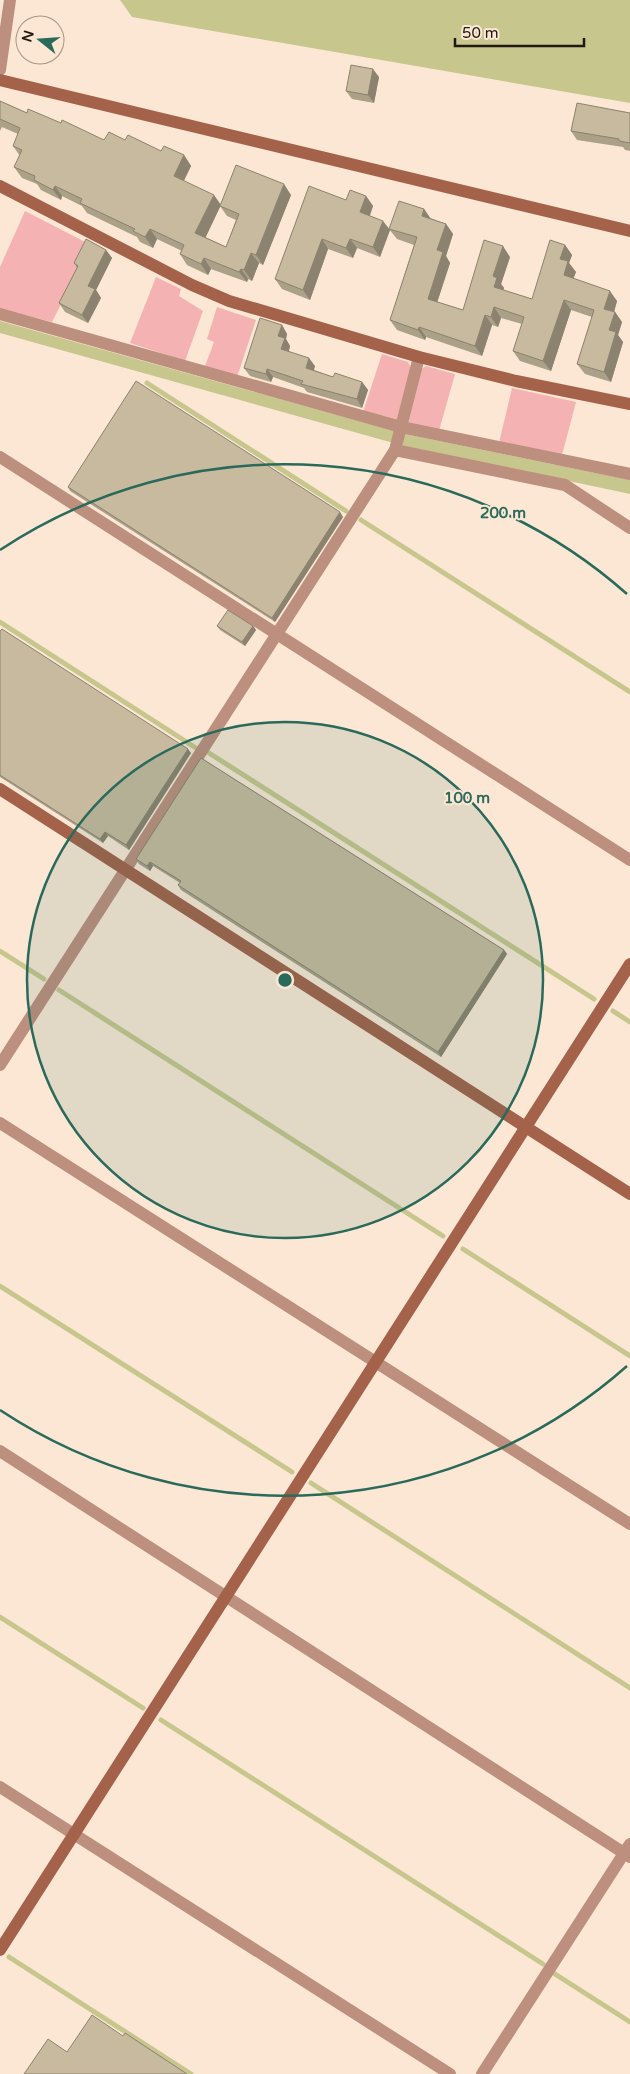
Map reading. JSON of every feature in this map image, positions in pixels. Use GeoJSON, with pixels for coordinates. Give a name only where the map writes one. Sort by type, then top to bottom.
{"type":"FeatureCollection","features":[{"type":"Feature","properties":{"kind":"street"},"geometry":{"type":"LineString","coordinates":[[0,70],[10,0]]}},
{"type":"Feature","properties":{"kind":"street"},"geometry":{"type":"LineString","coordinates":[[0,80],[630,232]]}},
{"type":"Feature","properties":{"kind":"street"},"geometry":{"type":"LineString","coordinates":[[0,186],[192,285],[228,301],[419,357],[516,381],[630,404]]}},
{"type":"Feature","properties":{"kind":"street"},"geometry":{"type":"LineString","coordinates":[[0,314],[401,428],[630,474]]}},
{"type":"Feature","properties":{"kind":"street"},"geometry":{"type":"LineString","coordinates":[[0,1065],[124,869],[395,450],[419,357]]}},
{"type":"Feature","properties":{"kind":"street"},"geometry":{"type":"LineString","coordinates":[[395,450],[565,486],[630,528]]}},
{"type":"Feature","properties":{"kind":"street"},"geometry":{"type":"LineString","coordinates":[[0,457],[630,860]]}},
{"type":"Feature","properties":{"kind":"street"},"geometry":{"type":"LineString","coordinates":[[0,789],[630,1194]]}},
{"type":"Feature","properties":{"kind":"street"},"geometry":{"type":"LineString","coordinates":[[0,1950],[630,964]]}},
{"type":"Feature","properties":{"kind":"street"},"geometry":{"type":"LineString","coordinates":[[0,1122],[630,1524]]}},
{"type":"Feature","properties":{"kind":"street"},"geometry":{"type":"LineString","coordinates":[[0,1452],[628,1851],[482,2074]]}},
{"type":"Feature","properties":{"kind":"street"},"geometry":{"type":"LineString","coordinates":[[0,1787],[450,2074]]}},
{"type":"Feature","properties":{"kind":"shaded area"},"geometry":{"type":"Polygon","coordinates":[[[120,0],[630,0],[630,103],[132,17],[120,0]]]}},
{"type":"Feature","properties":{"kind":"shaded area"},"geometry":{"type":"Polygon","coordinates":[[[25,211],[91,245],[52,322],[0,309],[0,267],[25,211]]]}},
{"type":"Feature","properties":{"kind":"shaded area"},"geometry":{"type":"Polygon","coordinates":[[[156,277],[181,289],[179,296],[203,311],[185,361],[130,343],[156,277]]]}},
{"type":"Feature","properties":{"kind":"shaded area"},"geometry":{"type":"Polygon","coordinates":[[[217,307],[256,320],[237,377],[205,366],[214,342],[207,339],[217,307]]]}},
{"type":"Feature","properties":{"kind":"shaded area"},"geometry":{"type":"Polygon","coordinates":[[[0,321],[405,434],[630,480],[630,494],[404,446],[0,333],[0,321]]]}},
{"type":"Feature","properties":{"kind":"shaded area"},"geometry":{"type":"Polygon","coordinates":[[[382,354],[408,362],[411,368],[396,422],[363,412],[382,354]]]}},
{"type":"Feature","properties":{"kind":"shaded area"},"geometry":{"type":"Polygon","coordinates":[[[426,366],[455,374],[439,431],[407,424],[420,370],[426,366]]]}},
{"type":"Feature","properties":{"kind":"shaded area"},"geometry":{"type":"Polygon","coordinates":[[[512,388],[576,402],[562,455],[499,443],[512,388]]]}},
{"type":"Feature","properties":{"kind":"building"},"geometry":{"type":"Polygon","coordinates":[[[351,65],[373,69],[368,95],[346,91],[351,65]]]}},
{"type":"Feature","properties":{"kind":"building"},"geometry":{"type":"Polygon","coordinates":[[[0,101],[27,113],[28,109],[61,123],[62,120],[104,140],[109,132],[125,140],[128,135],[161,151],[164,146],[184,155],[174,176],[214,195],[195,233],[226,247],[239,214],[220,206],[236,165],[284,184],[256,255],[251,253],[244,270],[241,269],[239,272],[204,258],[201,264],[180,254],[184,245],[150,229],[145,237],[133,231],[135,229],[80,203],[82,199],[55,186],[53,190],[34,180],[35,176],[14,167],[22,150],[13,146],[20,128],[0,119],[0,101]]]}},
{"type":"Feature","properties":{"kind":"building"},"geometry":{"type":"Polygon","coordinates":[[[577,103],[630,113],[630,143],[619,141],[619,139],[571,131],[577,103]]]}},
{"type":"Feature","properties":{"kind":"building"},"geometry":{"type":"Polygon","coordinates":[[[309,186],[346,200],[350,190],[366,196],[360,212],[383,221],[373,247],[350,239],[346,248],[322,239],[303,290],[275,279],[309,186]]]}},
{"type":"Feature","properties":{"kind":"building"},"geometry":{"type":"Polygon","coordinates":[[[399,201],[424,209],[422,216],[446,224],[437,250],[443,252],[428,299],[463,310],[484,240],[503,246],[493,276],[497,278],[494,287],[532,299],[550,240],[565,245],[560,259],[568,261],[564,275],[610,291],[604,309],[615,312],[609,330],[616,332],[604,372],[577,364],[594,310],[564,300],[543,361],[513,351],[524,317],[494,307],[491,317],[485,315],[475,346],[419,327],[418,330],[390,320],[417,237],[389,229],[399,201]]]}},
{"type":"Feature","properties":{"kind":"building"},"geometry":{"type":"Polygon","coordinates":[[[86,239],[106,250],[88,286],[95,289],[82,315],[59,303],[78,266],[74,263],[86,239]]]}},
{"type":"Feature","properties":{"kind":"building"},"geometry":{"type":"Polygon","coordinates":[[[260,318],[282,325],[278,336],[285,338],[281,349],[309,358],[306,368],[333,377],[335,373],[362,382],[357,399],[301,384],[303,381],[267,369],[266,374],[244,368],[260,318]]]}},
{"type":"Feature","properties":{"kind":"building"},"geometry":{"type":"Polygon","coordinates":[[[136,381],[340,512],[272,618],[68,487],[136,381]]]}},
{"type":"Feature","properties":{"kind":"building"},"geometry":{"type":"Polygon","coordinates":[[[228,610],[253,626],[242,642],[217,626],[228,610]]]}},
{"type":"Feature","properties":{"kind":"building"},"geometry":{"type":"Polygon","coordinates":[[[2,629],[188,749],[126,845],[105,832],[100,839],[0,775],[0,631],[2,629]]]}},
{"type":"Feature","properties":{"kind":"building"},"geometry":{"type":"Polygon","coordinates":[[[201,758],[504,950],[438,1052],[178,885],[181,881],[150,862],[147,866],[136,859],[201,758]]]}},
{"type":"Feature","properties":{"kind":"building"},"geometry":{"type":"Polygon","coordinates":[[[92,2015],[123,2036],[125,2033],[187,2074],[24,2074],[48,2039],[67,2052],[92,2015]]]}},
{"type":"Feature","properties":{"kind":"waterway"},"geometry":{"type":"LineString","coordinates":[[147,383],[346,511]]}},
{"type":"Feature","properties":{"kind":"waterway"},"geometry":{"type":"LineString","coordinates":[[361,520],[630,692]]}},
{"type":"Feature","properties":{"kind":"waterway"},"geometry":{"type":"LineString","coordinates":[[0,622],[196,748]]}},
{"type":"Feature","properties":{"kind":"waterway"},"geometry":{"type":"LineString","coordinates":[[209,753],[594,999]]}},
{"type":"Feature","properties":{"kind":"waterway"},"geometry":{"type":"LineString","coordinates":[[0,951],[44,979]]}},
{"type":"Feature","properties":{"kind":"waterway"},"geometry":{"type":"LineString","coordinates":[[59,990],[443,1236]]}},
{"type":"Feature","properties":{"kind":"waterway"},"geometry":{"type":"LineString","coordinates":[[613,1011],[630,1022]]}},
{"type":"Feature","properties":{"kind":"waterway"},"geometry":{"type":"LineString","coordinates":[[463,1249],[630,1356]]}},
{"type":"Feature","properties":{"kind":"waterway"},"geometry":{"type":"LineString","coordinates":[[0,1286],[292,1472]]}},
{"type":"Feature","properties":{"kind":"waterway"},"geometry":{"type":"LineString","coordinates":[[311,1483],[630,1688]]}},
{"type":"Feature","properties":{"kind":"waterway"},"geometry":{"type":"LineString","coordinates":[[0,1617],[143,1708]]}},
{"type":"Feature","properties":{"kind":"waterway"},"geometry":{"type":"LineString","coordinates":[[161,1720],[543,1964]]}},
{"type":"Feature","properties":{"kind":"waterway"},"geometry":{"type":"LineString","coordinates":[[9,1957],[191,2074]]}},
{"type":"Feature","properties":{"kind":"waterway"},"geometry":{"type":"LineString","coordinates":[[555,1974],[630,2022]]}}]}
